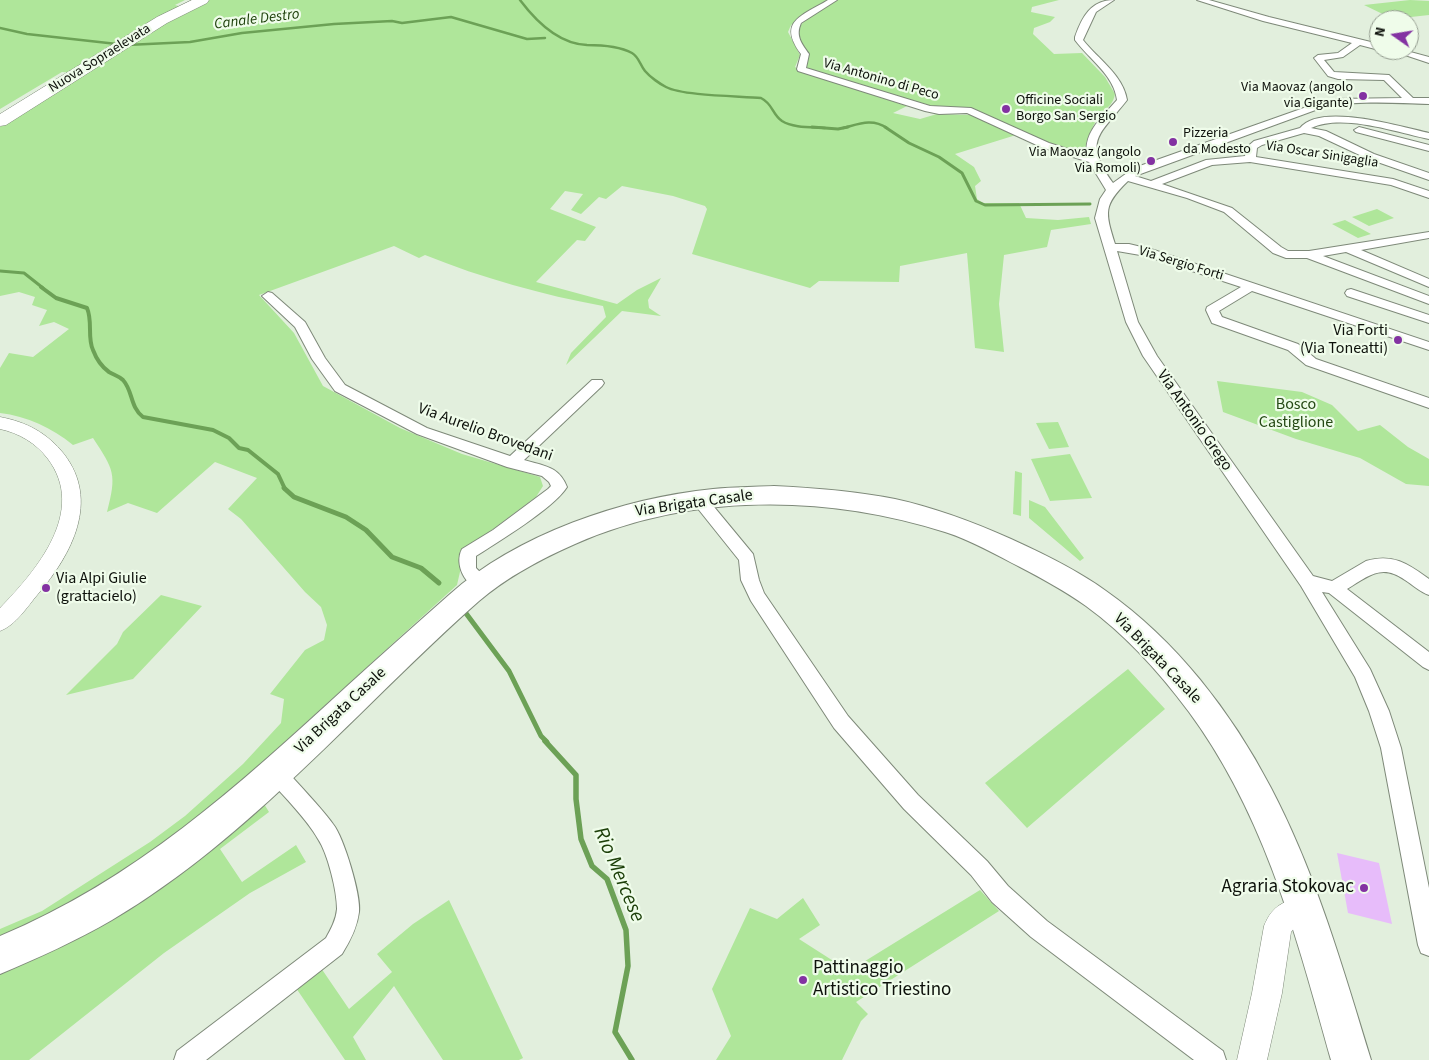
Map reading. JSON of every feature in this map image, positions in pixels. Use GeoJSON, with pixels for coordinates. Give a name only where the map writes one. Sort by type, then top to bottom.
{"type":"FeatureCollection","features":[{"type":"Feature","properties":{"kind":"highway","name":"Nuova Sopraelevata"},"geometry":{"type":"LineString","coordinates":[[0,114],[73,73],[185,5],[202,0]]}},
{"type":"Feature","properties":{"kind":"highway","name":"Nuova Sopraelevata"},"geometry":{"type":"LineString","coordinates":[[0,121],[73,73]]}},
{"type":"Feature","properties":{"kind":"main road","name":"Via Brigata Casale"},"geometry":{"type":"LineString","coordinates":[[0,955],[39,940],[114,897],[188,847],[276,774],[386,669],[482,583],[540,548],[592,526],[636,512],[699,500],[758,494],[839,499],[905,511],[958,526],[1029,560],[1067,580],[1104,605],[1136,633],[1173,671],[1209,715],[1236,753],[1261,797],[1285,849],[1351,1060]]}},
{"type":"Feature","properties":{"kind":"street","name":"Via Antonino di Peco"},"geometry":{"type":"LineString","coordinates":[[833,0],[798,22],[795,27],[795,38],[805,54],[801,69],[928,109],[939,111],[968,110],[1045,145],[1094,160]]}},
{"type":"Feature","properties":{"kind":"street"},"geometry":{"type":"LineString","coordinates":[[1110,0],[1094,8],[1080,29],[1079,40],[1108,73],[1122,94],[1122,100],[1096,130],[1092,142],[1094,160],[1112,190],[1126,177],[1138,170],[1318,106],[1356,101],[1429,101]]}},
{"type":"Feature","properties":{"kind":"street"},"geometry":{"type":"LineString","coordinates":[[1201,0],[1369,44]]}},
{"type":"Feature","properties":{"kind":"street"},"geometry":{"type":"LineString","coordinates":[[1359,42],[1340,56],[1318,58],[1331,74],[1386,77],[1410,100]]}},
{"type":"Feature","properties":{"kind":"street"},"geometry":{"type":"LineString","coordinates":[[1398,100],[1429,107]]}},
{"type":"Feature","properties":{"kind":"street"},"geometry":{"type":"LineString","coordinates":[[1332,119],[1362,132],[1429,148]]}},
{"type":"Feature","properties":{"kind":"street"},"geometry":{"type":"LineString","coordinates":[[1250,159],[1252,147],[1258,143],[1304,130],[1313,123],[1332,119],[1359,121],[1429,136]]}},
{"type":"Feature","properties":{"kind":"street"},"geometry":{"type":"LineString","coordinates":[[1304,130],[1322,133],[1370,156],[1429,177]]}},
{"type":"Feature","properties":{"kind":"street","name":"Via Oscar Sinigaglia"},"geometry":{"type":"LineString","coordinates":[[1152,184],[1210,162],[1250,159],[1393,182],[1429,195]]}},
{"type":"Feature","properties":{"kind":"street"},"geometry":{"type":"LineString","coordinates":[[1126,177],[1191,196],[1228,210],[1276,250],[1286,254],[1309,255],[1346,248],[1425,239]]}},
{"type":"Feature","properties":{"kind":"street","name":"Via Antonio Grego"},"geometry":{"type":"LineString","coordinates":[[1112,190],[1105,199],[1101,218],[1132,322],[1150,356],[1307,581],[1359,666],[1379,711],[1390,748],[1429,944]]}},
{"type":"Feature","properties":{"kind":"street","name":"Via Sergio Forti"},"geometry":{"type":"LineString","coordinates":[[1109,247],[1129,248],[1150,253],[1429,346]]}},
{"type":"Feature","properties":{"kind":"street"},"geometry":{"type":"LineString","coordinates":[[1346,248],[1429,283]]}},
{"type":"Feature","properties":{"kind":"street"},"geometry":{"type":"LineString","coordinates":[[1309,255],[1423,298],[1429,287]]}},
{"type":"Feature","properties":{"kind":"street","name":"Via Sergio Forti"},"geometry":{"type":"LineString","coordinates":[[1252,286],[1212,310],[1218,320],[1293,347],[1311,362],[1429,403]]}},
{"type":"Feature","properties":{"kind":"street"},"geometry":{"type":"LineString","coordinates":[[1351,293],[1429,319]]}},
{"type":"Feature","properties":{"kind":"street","name":"Via Aurelio Brovedani"},"geometry":{"type":"LineString","coordinates":[[268,296],[300,325],[319,359],[340,388],[422,431],[454,444],[547,472],[556,479],[559,487],[541,503],[468,553],[466,563],[470,573],[482,583]]}},
{"type":"Feature","properties":{"kind":"street"},"geometry":{"type":"LineString","coordinates":[[512,463],[597,383]]}},
{"type":"Feature","properties":{"kind":"street"},"geometry":{"type":"LineString","coordinates":[[0,423],[21,429],[38,437],[62,459],[68,470],[72,485],[72,499],[66,534],[40,579],[0,622]]}},
{"type":"Feature","properties":{"kind":"street"},"geometry":{"type":"LineString","coordinates":[[699,500],[747,558],[750,580],[757,596],[841,722],[911,802],[979,868],[1000,894],[1039,929],[1214,1060]]}},
{"type":"Feature","properties":{"kind":"street"},"geometry":{"type":"LineString","coordinates":[[1334,588],[1372,566],[1398,566],[1429,588]]}},
{"type":"Feature","properties":{"kind":"street"},"geometry":{"type":"LineString","coordinates":[[1307,581],[1334,588],[1429,662]]}},
{"type":"Feature","properties":{"kind":"street"},"geometry":{"type":"LineString","coordinates":[[186,1060],[334,946],[344,931],[348,910],[345,887],[327,833],[276,774]]}},
{"type":"Feature","properties":{"kind":"street"},"geometry":{"type":"LineString","coordinates":[[1252,1060],[1267,993],[1278,926],[1287,915],[1305,909]]}},
{"type":"Feature","properties":{"kind":"green space"},"geometry":{"type":"Polygon","coordinates":[[[0,0],[185,0],[175,5],[189,9],[208,0],[828,0],[791,25],[788,32],[800,55],[795,67],[805,73],[907,106],[893,113],[920,119],[937,114],[972,115],[1016,135],[955,154],[974,167],[981,181],[975,186],[977,199],[983,203],[1019,203],[1026,218],[1058,220],[1089,217],[1091,224],[1051,230],[1047,247],[1004,255],[999,304],[1004,352],[975,348],[967,253],[900,266],[899,282],[819,281],[810,288],[692,254],[707,209],[705,206],[673,196],[622,186],[606,199],[599,197],[581,214],[571,210],[583,194],[565,191],[550,209],[596,227],[585,241],[577,240],[536,282],[617,304],[637,290],[661,278],[648,300],[649,308],[661,316],[622,311],[566,365],[571,353],[606,317],[603,306],[513,285],[425,255],[419,258],[394,246],[259,295],[294,333],[323,386],[400,428],[462,454],[540,477],[543,486],[536,497],[465,550],[457,585],[199,820],[121,877],[28,928],[0,938],[0,929],[42,911],[150,842],[185,816],[243,764],[281,723],[284,699],[270,694],[305,650],[324,640],[327,625],[321,607],[305,592],[241,519],[228,509],[257,478],[215,462],[157,513],[128,503],[107,512],[112,489],[112,473],[93,438],[73,445],[57,433],[39,424],[20,417],[0,413],[0,368],[9,353],[33,357],[69,329],[54,322],[39,326],[47,310],[32,305],[35,297],[19,292],[0,296],[0,127],[84,74],[62,72],[0,109],[0,0]]]}},
{"type":"Feature","properties":{"kind":"green space"},"geometry":{"type":"Polygon","coordinates":[[[837,0],[1059,0],[1032,7],[1031,12],[1055,17],[1050,22],[1034,28],[1033,34],[1054,54],[1082,53],[1105,77],[1115,94],[1114,97],[1093,126],[1088,136],[1085,152],[1069,150],[1036,140],[969,107],[937,108],[814,73],[805,68],[808,54],[799,39],[798,33],[804,21],[837,0]]]}},
{"type":"Feature","properties":{"kind":"green space"},"geometry":{"type":"Polygon","coordinates":[[[1410,0],[1429,1],[1429,15],[1419,16],[1419,10],[1374,10],[1364,5],[1410,0]]]}},
{"type":"Feature","properties":{"kind":"green space"},"geometry":{"type":"Polygon","coordinates":[[[1377,209],[1394,218],[1369,226],[1352,217],[1377,209]]]}},
{"type":"Feature","properties":{"kind":"green space"},"geometry":{"type":"Polygon","coordinates":[[[1345,220],[1371,234],[1358,238],[1332,224],[1345,220]]]}},
{"type":"Feature","properties":{"kind":"green space","name":"Bosco Castiglione"},"geometry":{"type":"Polygon","coordinates":[[[1217,381],[1302,392],[1332,405],[1358,431],[1380,425],[1408,447],[1429,459],[1429,486],[1406,484],[1360,458],[1296,439],[1223,412],[1217,381]]]}},
{"type":"Feature","properties":{"kind":"green space"},"geometry":{"type":"Polygon","coordinates":[[[1058,422],[1069,447],[1049,449],[1036,423],[1058,422]]]}},
{"type":"Feature","properties":{"kind":"green space"},"geometry":{"type":"Polygon","coordinates":[[[1070,454],[1092,498],[1050,501],[1031,459],[1070,454]]]}},
{"type":"Feature","properties":{"kind":"green space"},"geometry":{"type":"Polygon","coordinates":[[[1015,471],[1022,473],[1021,516],[1013,514],[1015,471]]]}},
{"type":"Feature","properties":{"kind":"green space"},"geometry":{"type":"Polygon","coordinates":[[[1029,500],[1045,507],[1084,558],[1080,561],[1029,518],[1029,500]]]}},
{"type":"Feature","properties":{"kind":"green space"},"geometry":{"type":"Polygon","coordinates":[[[161,595],[202,606],[133,679],[66,695],[117,644],[123,632],[161,595]]]}},
{"type":"Feature","properties":{"kind":"green space"},"geometry":{"type":"Polygon","coordinates":[[[1128,669],[1165,709],[1027,828],[985,783],[1128,669]]]}},
{"type":"Feature","properties":{"kind":"green space"},"geometry":{"type":"Polygon","coordinates":[[[261,799],[269,812],[220,849],[242,882],[296,845],[306,862],[250,893],[164,953],[29,1060],[0,1060],[0,968],[261,799]]]}},
{"type":"Feature","properties":{"kind":"green space","name":"Pattinaggio Artistico Triestino"},"geometry":{"type":"Polygon","coordinates":[[[980,890],[999,911],[856,1002],[868,1014],[861,1021],[842,1060],[716,1060],[731,1036],[712,989],[750,908],[777,919],[803,898],[820,925],[799,939],[849,971],[980,890]]]}},
{"type":"Feature","properties":{"kind":"green space"},"geometry":{"type":"Polygon","coordinates":[[[449,900],[523,1058],[519,1060],[443,1060],[394,986],[353,1037],[366,1060],[345,1060],[296,988],[321,968],[349,1009],[392,972],[377,954],[413,924],[449,900]]]}},
{"type":"Feature","properties":{"kind":"building","name":"Agraria Stokovac"},"geometry":{"type":"Polygon","coordinates":[[[1337,853],[1379,863],[1392,924],[1348,913],[1337,853]]]}},
{"type":"Feature","properties":{"kind":"waterway"},"geometry":{"type":"LineString","coordinates":[[520,0],[540,23],[557,36],[577,44],[616,47],[632,53],[643,69],[666,87],[698,94],[761,98],[786,123],[803,127],[825,128]]}},
{"type":"Feature","properties":{"kind":"waterway","name":"Canale Destro"},"geometry":{"type":"LineString","coordinates":[[127,45],[190,42],[242,33],[334,24],[392,21],[402,23],[451,17],[527,39],[545,38]]}},
{"type":"Feature","properties":{"kind":"waterway","name":"Canale Destro"},"geometry":{"type":"LineString","coordinates":[[0,28],[27,34],[117,44]]}},
{"type":"Feature","properties":{"kind":"waterway"},"geometry":{"type":"LineString","coordinates":[[843,128],[871,123],[885,127]]}},
{"type":"Feature","properties":{"kind":"waterway"},"geometry":{"type":"LineString","coordinates":[[812,127],[825,128]]}},
{"type":"Feature","properties":{"kind":"waterway"},"geometry":{"type":"LineString","coordinates":[[843,128],[848,127]]}},
{"type":"Feature","properties":{"kind":"waterway"},"geometry":{"type":"LineString","coordinates":[[885,127],[909,143],[939,157],[962,173],[976,201],[985,205],[1090,204]]}},
{"type":"Feature","properties":{"kind":"waterway"},"geometry":{"type":"LineString","coordinates":[[825,128],[843,128]]}},
{"type":"Feature","properties":{"kind":"waterway","name":"Rio Mercese"},"geometry":{"type":"LineString","coordinates":[[0,271],[24,273],[43,288]]}},
{"type":"Feature","properties":{"kind":"waterway","name":"Rio Mercese"},"geometry":{"type":"LineString","coordinates":[[41,287],[56,298],[87,308],[90,319],[91,345],[96,356],[106,370],[123,380],[129,389],[136,409],[143,417],[213,430],[229,438],[239,448],[248,450],[278,474],[285,489]]}},
{"type":"Feature","properties":{"kind":"waterway","name":"Rio Mercese"},"geometry":{"type":"LineString","coordinates":[[285,489],[294,497],[346,517],[366,530],[392,557],[421,568],[439,583]]}},
{"type":"Feature","properties":{"kind":"waterway","name":"Rio Mercese"},"geometry":{"type":"LineString","coordinates":[[465,612],[509,671],[541,736],[547,742]]}},
{"type":"Feature","properties":{"kind":"waterway","name":"Rio Mercese"},"geometry":{"type":"LineString","coordinates":[[545,741],[576,775],[576,799],[581,839],[592,866],[607,879],[626,930],[628,966],[615,1032],[632,1060]]}},
{"type":"Feature","properties":{"kind":"place","name":"Via Maovaz (angolo via Gigante)"},"geometry":{"type":"Point","coordinates":[1363,96]}},
{"type":"Feature","properties":{"kind":"place","name":"Officine Sociali Borgo San Sergio"},"geometry":{"type":"Point","coordinates":[1006,109]}},
{"type":"Feature","properties":{"kind":"place","name":"Pizzeria da Modesto"},"geometry":{"type":"Point","coordinates":[1173,142]}},
{"type":"Feature","properties":{"kind":"place","name":"Via Maovaz (angolo Via Romoli)"},"geometry":{"type":"Point","coordinates":[1151,161]}},
{"type":"Feature","properties":{"kind":"place","name":"Via Forti (Via Toneatti)"},"geometry":{"type":"Point","coordinates":[1398,340]}},
{"type":"Feature","properties":{"kind":"place","name":"Via Alpi Giulie (grattacielo)"},"geometry":{"type":"Point","coordinates":[46,588]}},
{"type":"Feature","properties":{"kind":"place","name":"Agraria Stokovac"},"geometry":{"type":"Point","coordinates":[1364,888]}},
{"type":"Feature","properties":{"kind":"place","name":"Pattinaggio Artistico Triestino"},"geometry":{"type":"Point","coordinates":[803,980]}}]}
